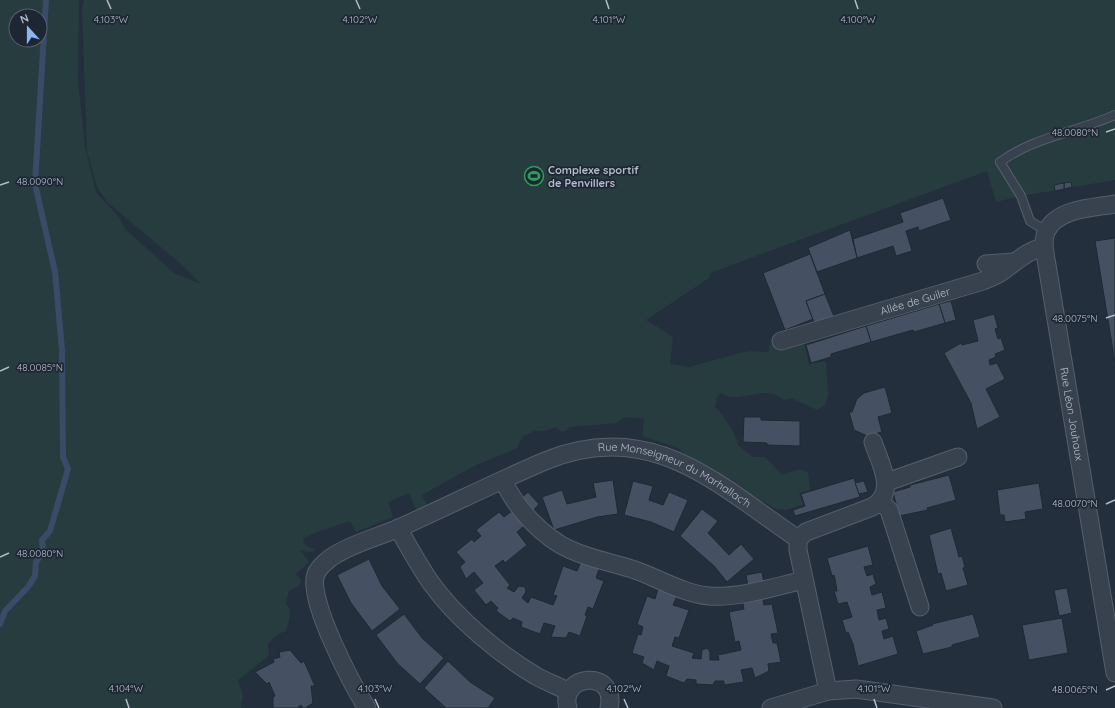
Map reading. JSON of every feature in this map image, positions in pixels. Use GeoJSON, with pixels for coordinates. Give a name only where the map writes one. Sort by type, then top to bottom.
{"type":"FeatureCollection","features":[{"type":"Feature","properties":{"kind":"street"},"geometry":{"type":"LineString","coordinates":[[1045,239],[1058,218],[1072,211],[1115,204]]}},
{"type":"Feature","properties":{"kind":"street","name":"Allée de Guiler"},"geometry":{"type":"LineString","coordinates":[[781,341],[983,281],[1000,274],[1014,262],[1036,250],[1045,239]]}},
{"type":"Feature","properties":{"kind":"street","name":"Rue Léon Jouhaux"},"geometry":{"type":"LineString","coordinates":[[1045,239],[1115,673]]}},
{"type":"Feature","properties":{"kind":"street"},"geometry":{"type":"LineString","coordinates":[[986,264],[1014,262]]}},
{"type":"Feature","properties":{"kind":"street"},"geometry":{"type":"LineString","coordinates":[[828,690],[798,550],[798,539],[811,529],[878,504],[885,494],[887,482],[873,442]]}},
{"type":"Feature","properties":{"kind":"street","name":"Rue Monseigneur du Marhallac'h"},"geometry":{"type":"LineString","coordinates":[[368,708],[353,683],[322,616],[314,586],[316,574],[324,563],[336,554],[398,528],[557,456],[580,450],[606,447],[640,449],[673,459],[695,468],[740,496],[798,539]]}},
{"type":"Feature","properties":{"kind":"street"},"geometry":{"type":"LineString","coordinates":[[887,482],[958,457]]}},
{"type":"Feature","properties":{"kind":"street"},"geometry":{"type":"LineString","coordinates":[[503,480],[511,496],[531,520],[570,550],[634,570],[703,595],[718,596],[748,593],[804,580]]}},
{"type":"Feature","properties":{"kind":"street"},"geometry":{"type":"LineString","coordinates":[[878,504],[887,507],[891,512],[920,607]]}},
{"type":"Feature","properties":{"kind":"street"},"geometry":{"type":"LineString","coordinates":[[398,528],[432,584],[454,609],[481,634],[511,658],[569,700],[579,682],[585,680],[599,682],[609,692],[614,707]]}},
{"type":"Feature","properties":{"kind":"street"},"geometry":{"type":"LineString","coordinates":[[771,708],[828,690],[870,690],[931,704],[993,708]]}},
{"type":"Feature","properties":{"kind":"lane"},"geometry":{"type":"LineString","coordinates":[[1045,239],[1030,221],[1021,196],[1000,162],[1012,153],[1029,144],[1115,115]]}},
{"type":"Feature","properties":{"kind":"green space"},"geometry":{"type":"Polygon","coordinates":[[[0,0],[79,0],[78,80],[85,147],[96,192],[119,217],[125,229],[174,273],[201,284],[181,264],[107,202],[97,187],[87,152],[82,8],[84,0],[1115,0],[1115,180],[1021,196],[996,202],[987,171],[710,273],[709,278],[646,320],[673,337],[670,364],[689,367],[740,353],[753,351],[768,352],[770,344],[779,345],[804,342],[809,364],[826,361],[828,395],[825,405],[817,410],[792,398],[784,400],[774,394],[766,393],[733,397],[721,393],[717,397],[715,407],[722,414],[729,425],[738,445],[753,457],[765,457],[782,475],[798,470],[808,472],[810,490],[799,493],[803,505],[786,510],[776,509],[690,459],[678,448],[642,436],[644,419],[624,417],[617,423],[570,427],[565,431],[560,431],[556,427],[548,430],[535,431],[523,436],[517,448],[472,467],[422,495],[428,506],[417,511],[409,493],[388,502],[393,517],[356,532],[350,521],[304,538],[303,542],[306,546],[315,549],[312,552],[301,551],[309,562],[296,574],[301,580],[299,586],[289,591],[286,604],[290,609],[286,631],[278,634],[268,643],[269,656],[238,680],[243,695],[241,708],[0,708],[0,0]]]}},
{"type":"Feature","properties":{"kind":"building"},"geometry":{"type":"Polygon","coordinates":[[[1071,182],[1072,187],[1064,189],[1064,183],[1071,182]]]}},
{"type":"Feature","properties":{"kind":"building"},"geometry":{"type":"Polygon","coordinates":[[[1064,183],[1064,189],[1055,191],[1054,185],[1064,183]]]}},
{"type":"Feature","properties":{"kind":"building"},"geometry":{"type":"Polygon","coordinates":[[[943,198],[951,220],[919,231],[918,227],[906,231],[912,251],[896,256],[893,246],[857,258],[853,239],[903,222],[900,213],[943,198]]]}},
{"type":"Feature","properties":{"kind":"building"},"geometry":{"type":"Polygon","coordinates":[[[850,230],[857,258],[817,272],[808,248],[850,230]]]}},
{"type":"Feature","properties":{"kind":"building"},"geometry":{"type":"Polygon","coordinates":[[[1115,238],[1115,363],[1095,241],[1115,238]]]}},
{"type":"Feature","properties":{"kind":"building"},"geometry":{"type":"Polygon","coordinates":[[[810,254],[825,294],[806,301],[813,319],[785,330],[763,273],[810,254]]]}},
{"type":"Feature","properties":{"kind":"building"},"geometry":{"type":"Polygon","coordinates":[[[825,294],[835,319],[815,325],[806,301],[825,294]]]}},
{"type":"Feature","properties":{"kind":"building"},"geometry":{"type":"Polygon","coordinates":[[[951,301],[956,320],[945,323],[939,304],[951,301]]]}},
{"type":"Feature","properties":{"kind":"building"},"geometry":{"type":"Polygon","coordinates":[[[939,304],[945,323],[871,342],[866,326],[939,304]]]}},
{"type":"Feature","properties":{"kind":"building"},"geometry":{"type":"Polygon","coordinates":[[[994,314],[998,328],[995,329],[998,339],[1001,338],[1005,350],[995,354],[996,357],[989,360],[990,365],[997,363],[1005,379],[986,389],[1000,417],[977,429],[971,403],[944,353],[961,343],[962,345],[978,341],[973,320],[994,314]]]}},
{"type":"Feature","properties":{"kind":"building"},"geometry":{"type":"Polygon","coordinates":[[[866,326],[871,342],[831,354],[831,357],[811,363],[806,345],[866,326]]]}},
{"type":"Feature","properties":{"kind":"building"},"geometry":{"type":"Polygon","coordinates":[[[885,387],[892,413],[878,417],[882,432],[867,436],[854,430],[849,412],[852,412],[857,399],[864,393],[885,387]]]}},
{"type":"Feature","properties":{"kind":"building"},"geometry":{"type":"Polygon","coordinates":[[[744,417],[761,417],[761,420],[800,421],[800,446],[767,445],[767,443],[743,442],[744,417]]]}},
{"type":"Feature","properties":{"kind":"building"},"geometry":{"type":"Polygon","coordinates":[[[949,475],[956,500],[927,508],[928,510],[899,516],[893,492],[910,487],[910,485],[949,475]]]}},
{"type":"Feature","properties":{"kind":"building"},"geometry":{"type":"Polygon","coordinates":[[[854,478],[860,497],[795,516],[793,510],[805,506],[801,494],[854,478]]]}},
{"type":"Feature","properties":{"kind":"building"},"geometry":{"type":"Polygon","coordinates":[[[613,480],[618,514],[597,517],[554,530],[542,497],[562,490],[567,504],[596,497],[593,483],[613,480]]]}},
{"type":"Feature","properties":{"kind":"building"},"geometry":{"type":"Polygon","coordinates":[[[633,481],[653,486],[649,500],[663,505],[669,492],[688,500],[674,532],[651,522],[624,515],[633,481]]]}},
{"type":"Feature","properties":{"kind":"building"},"geometry":{"type":"Polygon","coordinates":[[[864,481],[868,492],[859,494],[855,483],[864,481]]]}},
{"type":"Feature","properties":{"kind":"building"},"geometry":{"type":"Polygon","coordinates":[[[1039,483],[1043,509],[1025,512],[1026,519],[1005,522],[1004,515],[1000,515],[997,490],[1039,483]]]}},
{"type":"Feature","properties":{"kind":"building"},"geometry":{"type":"Polygon","coordinates":[[[528,492],[539,504],[532,512],[520,499],[528,492]]]}},
{"type":"Feature","properties":{"kind":"building"},"geometry":{"type":"Polygon","coordinates":[[[702,509],[718,521],[708,533],[729,555],[741,544],[754,559],[727,582],[714,566],[680,536],[702,509]]]}},
{"type":"Feature","properties":{"kind":"building"},"geometry":{"type":"Polygon","coordinates":[[[512,511],[524,526],[517,532],[527,545],[505,563],[503,560],[495,566],[510,585],[507,588],[514,592],[519,586],[525,587],[526,592],[522,598],[528,603],[531,597],[553,605],[557,596],[553,595],[563,566],[577,571],[581,562],[599,569],[596,578],[604,581],[593,609],[588,607],[585,615],[587,616],[580,636],[569,632],[566,638],[551,637],[555,626],[544,623],[540,634],[521,627],[522,622],[513,618],[510,621],[496,611],[498,608],[491,601],[486,605],[474,590],[483,583],[474,572],[466,579],[460,567],[465,562],[456,552],[472,539],[474,542],[481,536],[476,530],[499,512],[504,517],[512,511]]]}},
{"type":"Feature","properties":{"kind":"building"},"geometry":{"type":"Polygon","coordinates":[[[951,528],[959,557],[962,556],[965,567],[963,568],[968,585],[946,591],[941,573],[938,574],[929,535],[951,528]]]}},
{"type":"Feature","properties":{"kind":"building"},"geometry":{"type":"Polygon","coordinates":[[[868,546],[873,565],[864,567],[867,576],[873,574],[876,584],[870,587],[872,595],[882,592],[886,608],[877,610],[879,620],[886,618],[889,629],[882,631],[884,639],[893,636],[898,654],[858,666],[853,644],[848,632],[846,633],[842,620],[852,617],[847,602],[838,604],[834,591],[837,591],[835,579],[834,575],[832,576],[827,558],[868,546]]]}},
{"type":"Feature","properties":{"kind":"building"},"geometry":{"type":"Polygon","coordinates":[[[369,559],[382,586],[400,609],[372,631],[351,603],[337,575],[369,559]]]}},
{"type":"Feature","properties":{"kind":"building"},"geometry":{"type":"Polygon","coordinates":[[[762,572],[764,583],[748,586],[746,575],[762,572]]]}},
{"type":"Feature","properties":{"kind":"building"},"geometry":{"type":"Polygon","coordinates":[[[1067,588],[1072,613],[1059,616],[1054,590],[1067,588]]]}},
{"type":"Feature","properties":{"kind":"building"},"geometry":{"type":"Polygon","coordinates":[[[658,589],[677,596],[673,605],[689,610],[679,638],[675,637],[672,646],[694,653],[692,658],[701,659],[702,650],[707,648],[710,652],[710,660],[719,660],[718,655],[741,650],[739,641],[735,642],[729,612],[744,609],[742,599],[762,595],[764,605],[772,604],[778,633],[771,634],[773,643],[777,643],[781,662],[768,664],[769,671],[755,678],[752,668],[741,670],[744,682],[724,685],[724,681],[715,681],[713,685],[696,684],[696,680],[687,679],[684,683],[666,676],[669,666],[657,661],[654,670],[642,663],[644,657],[632,653],[638,634],[641,635],[643,627],[637,624],[647,596],[655,599],[658,589]]]}},
{"type":"Feature","properties":{"kind":"building"},"geometry":{"type":"Polygon","coordinates":[[[404,614],[422,638],[444,658],[420,684],[397,663],[376,635],[404,614]]]}},
{"type":"Feature","properties":{"kind":"building"},"geometry":{"type":"Polygon","coordinates":[[[973,614],[980,637],[952,645],[952,647],[923,654],[916,631],[933,625],[932,624],[973,614]]]}},
{"type":"Feature","properties":{"kind":"building"},"geometry":{"type":"Polygon","coordinates":[[[1062,618],[1068,653],[1029,660],[1022,625],[1062,618]]]}},
{"type":"Feature","properties":{"kind":"building"},"geometry":{"type":"Polygon","coordinates":[[[290,650],[301,663],[304,661],[315,686],[311,686],[313,703],[305,708],[301,705],[297,708],[273,708],[273,697],[275,696],[269,682],[267,684],[255,672],[274,662],[273,659],[280,657],[279,652],[290,650]]]}},
{"type":"Feature","properties":{"kind":"building"},"geometry":{"type":"Polygon","coordinates":[[[448,661],[470,682],[495,698],[488,708],[446,708],[424,688],[448,661]]]}},
{"type":"Feature","properties":{"kind":"waterway"},"geometry":{"type":"LineString","coordinates":[[0,624],[5,611],[28,587],[35,576],[36,562],[43,552],[42,540],[50,531],[68,469],[63,457],[62,350],[55,272],[35,184],[46,0]]}},
{"type":"Feature","properties":{"kind":"place","name":"Complexe sportif de Penvillers"},"geometry":{"type":"Point","coordinates":[534,176]}}]}
